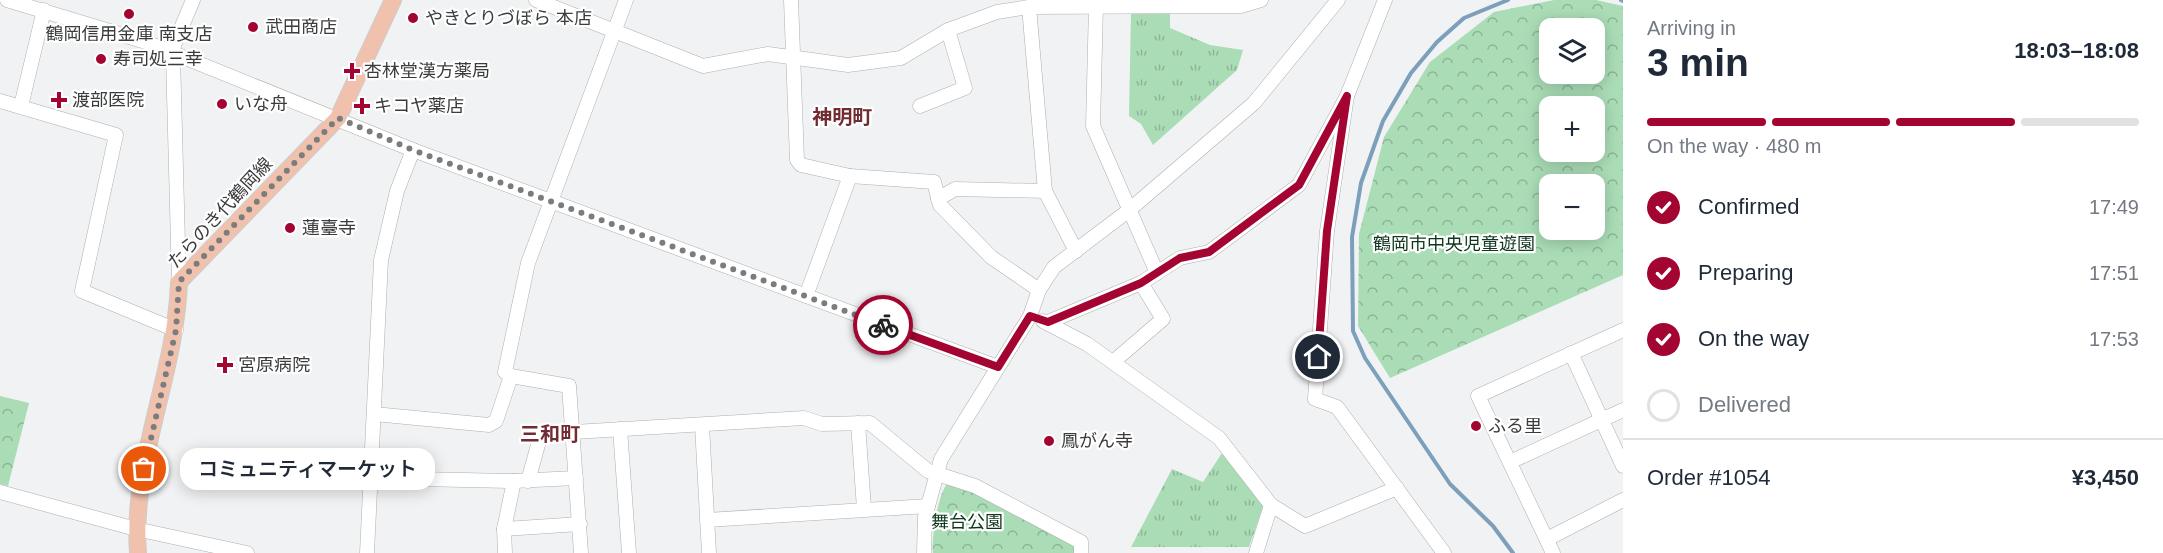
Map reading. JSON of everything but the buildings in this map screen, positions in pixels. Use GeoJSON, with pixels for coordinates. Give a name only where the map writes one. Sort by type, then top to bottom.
{"type":"FeatureCollection","features":[{"type":"Feature","properties":{"kind":"main road","name":"たらのき代鶴岡線"},"geometry":{"type":"LineString","coordinates":[[138,553],[136,529],[139,492],[176,330],[179,282],[338,118],[393,0]]}},
{"type":"Feature","properties":{"kind":"street"},"geometry":{"type":"LineString","coordinates":[[7,0],[146,42],[173,56],[338,118],[413,150],[998,367]]}},
{"type":"Feature","properties":{"kind":"street"},"geometry":{"type":"LineString","coordinates":[[179,282],[173,56],[174,45],[194,0]]}},
{"type":"Feature","properties":{"kind":"street"},"geometry":{"type":"LineString","coordinates":[[536,0],[703,66],[768,54],[848,65],[901,58],[948,30],[997,12],[1029,7],[1130,2],[1241,6],[1261,0]]}},
{"type":"Feature","properties":{"kind":"street"},"geometry":{"type":"LineString","coordinates":[[581,553],[569,386],[511,376],[505,372],[528,263],[626,0]]}},
{"type":"Feature","properties":{"kind":"street"},"geometry":{"type":"LineString","coordinates":[[791,0],[795,58],[797,160],[801,165],[850,176],[934,183],[940,205],[991,256],[1039,290]]}},
{"type":"Feature","properties":{"kind":"street"},"geometry":{"type":"LineString","coordinates":[[924,553],[923,536],[928,506],[941,459],[1030,316],[1039,290],[1054,267],[1128,211],[1254,103],[1338,0]]}},
{"type":"Feature","properties":{"kind":"street"},"geometry":{"type":"LineString","coordinates":[[1048,322],[1141,283],[1180,258],[1209,252],[1299,185],[1347,96],[1385,0]]}},
{"type":"Feature","properties":{"kind":"street"},"geometry":{"type":"LineString","coordinates":[[1096,5],[1093,126],[1128,211],[1157,273]]}},
{"type":"Feature","properties":{"kind":"street"},"geometry":{"type":"LineString","coordinates":[[1029,7],[1045,191],[1076,251]]}},
{"type":"Feature","properties":{"kind":"street"},"geometry":{"type":"LineString","coordinates":[[21,106],[44,10]]}},
{"type":"Feature","properties":{"kind":"street"},"geometry":{"type":"LineString","coordinates":[[920,106],[965,88],[948,30]]}},
{"type":"Feature","properties":{"kind":"street"},"geometry":{"type":"LineString","coordinates":[[1347,96],[1327,231],[1315,399],[1337,407],[1444,553]]}},
{"type":"Feature","properties":{"kind":"street"},"geometry":{"type":"LineString","coordinates":[[0,101],[116,135],[82,291],[176,330]]}},
{"type":"Feature","properties":{"kind":"street"},"geometry":{"type":"LineString","coordinates":[[367,553],[381,260],[397,190],[413,150]]}},
{"type":"Feature","properties":{"kind":"street"},"geometry":{"type":"LineString","coordinates":[[806,296],[850,176]]}},
{"type":"Feature","properties":{"kind":"street"},"geometry":{"type":"LineString","coordinates":[[938,199],[955,189],[1045,191]]}},
{"type":"Feature","properties":{"kind":"street"},"geometry":{"type":"LineString","coordinates":[[1113,362],[1163,319],[1141,283]]}},
{"type":"Feature","properties":{"kind":"street"},"geometry":{"type":"LineString","coordinates":[[1030,316],[1048,322],[1113,362],[1219,438],[1270,505],[1305,526],[1397,488]]}},
{"type":"Feature","properties":{"kind":"street"},"geometry":{"type":"LineString","coordinates":[[1553,553],[1478,396],[1623,330]]}},
{"type":"Feature","properties":{"kind":"street"},"geometry":{"type":"LineString","coordinates":[[1571,353],[1623,466]]}},
{"type":"Feature","properties":{"kind":"street"},"geometry":{"type":"LineString","coordinates":[[374,414],[489,425],[496,421],[511,376]]}},
{"type":"Feature","properties":{"kind":"street"},"geometry":{"type":"LineString","coordinates":[[1510,462],[1623,410]]}},
{"type":"Feature","properties":{"kind":"street"},"geometry":{"type":"LineString","coordinates":[[505,553],[504,529],[541,434],[804,418],[822,424],[870,423],[928,471],[975,486],[1081,542],[1081,553]]}},
{"type":"Feature","properties":{"kind":"street"},"geometry":{"type":"LineString","coordinates":[[858,423],[864,509]]}},
{"type":"Feature","properties":{"kind":"street"},"geometry":{"type":"LineString","coordinates":[[702,425],[709,553]]}},
{"type":"Feature","properties":{"kind":"street"},"geometry":{"type":"LineString","coordinates":[[620,429],[629,553]]}},
{"type":"Feature","properties":{"kind":"street"},"geometry":{"type":"LineString","coordinates":[[371,478],[521,481],[576,478]]}},
{"type":"Feature","properties":{"kind":"street"},"geometry":{"type":"LineString","coordinates":[[0,492],[136,529],[247,553]]}},
{"type":"Feature","properties":{"kind":"street"},"geometry":{"type":"LineString","coordinates":[[1547,539],[1623,500]]}},
{"type":"Feature","properties":{"kind":"street"},"geometry":{"type":"LineString","coordinates":[[1256,553],[1270,505]]}},
{"type":"Feature","properties":{"kind":"street"},"geometry":{"type":"LineString","coordinates":[[707,520],[928,506]]}},
{"type":"Feature","properties":{"kind":"street"},"geometry":{"type":"LineString","coordinates":[[504,529],[580,524]]}},
{"type":"Feature","properties":{"kind":"green space","name":"鶴岡市中央児童遊園"},"geometry":{"type":"Polygon","coordinates":[[[1554,0],[1596,0],[1623,6],[1623,275],[1390,378],[1358,326],[1359,234],[1384,137],[1430,62],[1494,12],[1554,0]]]}},
{"type":"Feature","properties":{"kind":"green space"},"geometry":{"type":"Polygon","coordinates":[[[1170,12],[1170,28],[1210,45],[1243,50],[1237,70],[1153,145],[1141,124],[1129,116],[1131,13],[1170,12]]]}},
{"type":"Feature","properties":{"kind":"green space"},"geometry":{"type":"Polygon","coordinates":[[[0,396],[29,403],[8,486],[0,484],[0,396]]]}},
{"type":"Feature","properties":{"kind":"green space"},"geometry":{"type":"Polygon","coordinates":[[[1222,453],[1264,504],[1249,547],[1131,547],[1172,469],[1203,482],[1222,453]]]}},
{"type":"Feature","properties":{"kind":"green space","name":"舞台公園"},"geometry":{"type":"Polygon","coordinates":[[[949,482],[973,489],[1075,544],[1076,553],[933,553],[934,526],[942,494],[949,482]]]}},
{"type":"Feature","properties":{"kind":"waterway"},"geometry":{"type":"LineString","coordinates":[[1508,0],[1464,18],[1437,42],[1411,73],[1383,121],[1361,183],[1352,237],[1353,331],[1365,358],[1450,484],[1493,526],[1513,553]]}},
{"type":"Feature","properties":{"kind":"way so far"},"geometry":{"type":"LineString","coordinates":[[144,469],[176,330],[179,282],[338,118],[413,150],[883,325]]}},
{"type":"Feature","properties":{"kind":"place","name":"鶴岡信用金庫 南支店"},"geometry":{"type":"Point","coordinates":[129,14]}},
{"type":"Feature","properties":{"kind":"place","name":"やきとりづぼら 本店"},"geometry":{"type":"Point","coordinates":[413,18]}},
{"type":"Feature","properties":{"kind":"place","name":"武田商店"},"geometry":{"type":"Point","coordinates":[253,27]}},
{"type":"Feature","properties":{"kind":"place","name":"寿司処三幸"},"geometry":{"type":"Point","coordinates":[101,59]}},
{"type":"Feature","properties":{"kind":"place","name":"杏林堂漢方薬局"},"geometry":{"type":"Point","coordinates":[352,71]}},
{"type":"Feature","properties":{"kind":"place","name":"渡部医院"},"geometry":{"type":"Point","coordinates":[59,100]}},
{"type":"Feature","properties":{"kind":"place","name":"いな舟"},"geometry":{"type":"Point","coordinates":[222,104]}},
{"type":"Feature","properties":{"kind":"place","name":"キコヤ薬店"},"geometry":{"type":"Point","coordinates":[362,106]}},
{"type":"Feature","properties":{"kind":"place","name":"蓮臺寺"},"geometry":{"type":"Point","coordinates":[290,228]}},
{"type":"Feature","properties":{"kind":"place","name":"宮原病院"},"geometry":{"type":"Point","coordinates":[225,365]}},
{"type":"Feature","properties":{"kind":"place","name":"ふる里"},"geometry":{"type":"Point","coordinates":[1476,426]}},
{"type":"Feature","properties":{"kind":"place","name":"鳳がん寺"},"geometry":{"type":"Point","coordinates":[1049,441]}},
{"type":"Feature","properties":{"kind":"place","name":"コミュニティマーケット"},"geometry":{"type":"Point","coordinates":[144,469]}},
{"type":"Feature","properties":{"kind":"district","name":"神明町"},"geometry":{"type":"Point","coordinates":[842,117]}},
{"type":"Feature","properties":{"kind":"district","name":"三和町"},"geometry":{"type":"Point","coordinates":[550,434]}},
{"type":"Feature","properties":{"kind":"route"},"geometry":{"type":"LineString","coordinates":[[883,325],[998,367],[1030,316],[1048,322],[1141,283],[1180,258],[1209,252],[1299,185],[1347,96],[1327,231],[1318,357]]}}]}
